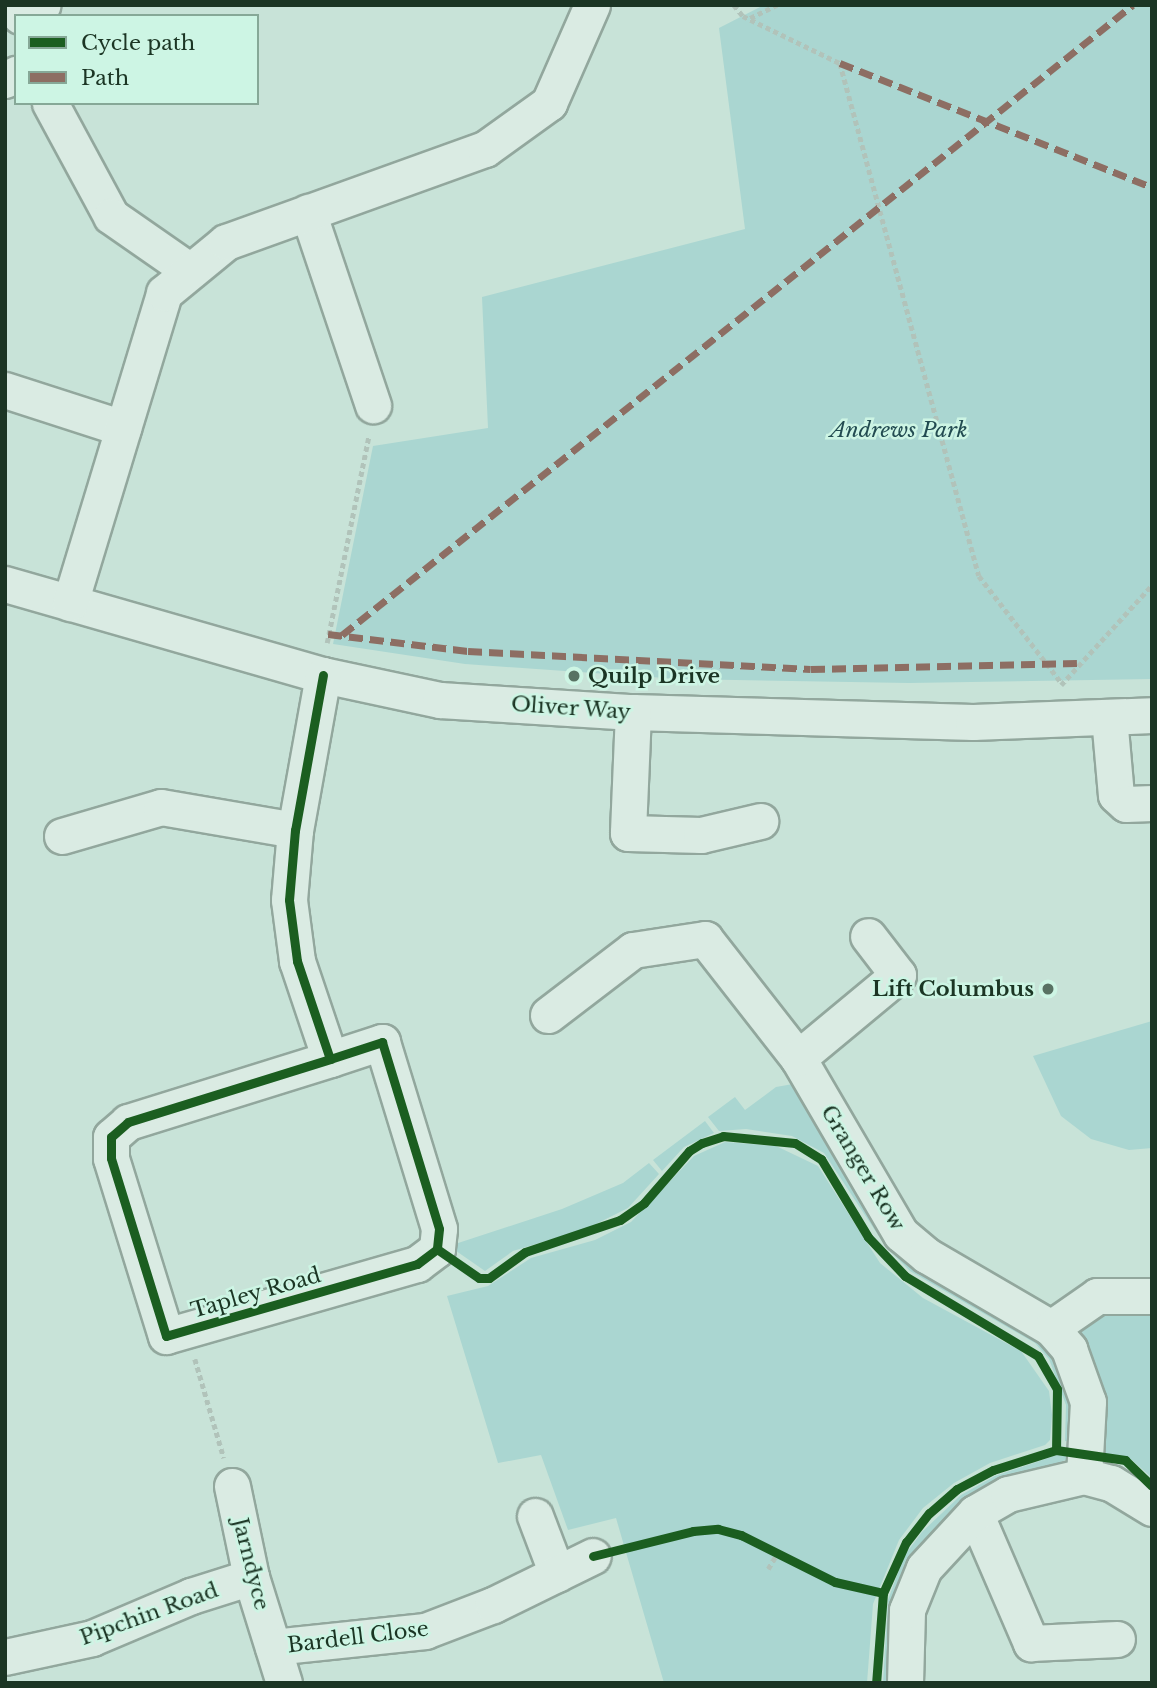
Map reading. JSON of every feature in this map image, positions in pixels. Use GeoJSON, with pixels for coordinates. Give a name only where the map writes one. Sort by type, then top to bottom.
{"type":"FeatureCollection","features":[{"type":"Feature","properties":{"kind":"street"},"geometry":{"type":"LineString","coordinates":[[24,14],[43,5]]}},
{"type":"Feature","properties":{"kind":"street"},"geometry":{"type":"LineString","coordinates":[[70,603],[164,293],[226,242],[485,149],[548,103],[592,5]]}},
{"type":"Feature","properties":{"kind":"street"},"geometry":{"type":"LineString","coordinates":[[51,105],[111,216],[190,271]]}},
{"type":"Feature","properties":{"kind":"street"},"geometry":{"type":"LineString","coordinates":[[309,212],[373,405]]}},
{"type":"Feature","properties":{"kind":"street"},"geometry":{"type":"LineString","coordinates":[[5,390],[123,428]]}},
{"type":"Feature","properties":{"kind":"street","name":"Oliver Way"},"geometry":{"type":"LineString","coordinates":[[5,584],[323,675],[440,699],[633,712],[973,722],[1152,715]]}},
{"type":"Feature","properties":{"kind":"street"},"geometry":{"type":"LineString","coordinates":[[323,675],[295,830],[289,900],[297,961],[330,1059]]}},
{"type":"Feature","properties":{"kind":"street"},"geometry":{"type":"LineString","coordinates":[[633,712],[628,833],[701,835],[760,821]]}},
{"type":"Feature","properties":{"kind":"street"},"geometry":{"type":"LineString","coordinates":[[1109,717],[1116,795],[1126,804],[1152,803]]}},
{"type":"Feature","properties":{"kind":"street"},"geometry":{"type":"LineString","coordinates":[[62,836],[161,807],[295,830]]}},
{"type":"Feature","properties":{"kind":"street"},"geometry":{"type":"LineString","coordinates":[[798,1058],[898,975],[868,936]]}},
{"type":"Feature","properties":{"kind":"street","name":"Granger Row"},"geometry":{"type":"LineString","coordinates":[[548,1015],[633,950],[705,939],[798,1058],[901,1234],[926,1255],[1051,1328],[1069,1349],[1086,1384],[1084,1476]]}},
{"type":"Feature","properties":{"kind":"street","name":"Tapley Road"},"geometry":{"type":"LineString","coordinates":[[382,1042],[439,1229],[437,1248],[417,1264],[166,1336],[111,1158],[111,1137],[128,1122],[330,1059],[382,1042]]}},
{"type":"Feature","properties":{"kind":"street"},"geometry":{"type":"LineString","coordinates":[[1051,1328],[1097,1296],[1152,1296]]}},
{"type":"Feature","properties":{"kind":"street"},"geometry":{"type":"LineString","coordinates":[[905,1683],[907,1611],[924,1568],[975,1513],[1008,1494],[1084,1476],[1111,1483],[1152,1508]]}},
{"type":"Feature","properties":{"kind":"street","name":"Jarndyce"},"geometry":{"type":"LineString","coordinates":[[232,1486],[251,1577],[284,1683]]}},
{"type":"Feature","properties":{"kind":"street"},"geometry":{"type":"LineString","coordinates":[[975,1513],[1031,1643],[1117,1639]]}},
{"type":"Feature","properties":{"kind":"street"},"geometry":{"type":"LineString","coordinates":[[535,1516],[557,1574]]}},
{"type":"Feature","properties":{"kind":"street","name":"Bardell Close"},"geometry":{"type":"LineString","coordinates":[[273,1647],[425,1631],[493,1605],[593,1556]]}},
{"type":"Feature","properties":{"kind":"street","name":"Pipchin Road"},"geometry":{"type":"LineString","coordinates":[[5,1657],[92,1638],[191,1596],[251,1577]]}},
{"type":"Feature","properties":{"kind":"path"},"geometry":{"type":"LineString","coordinates":[[734,5],[749,19],[840,63],[979,576],[1061,682],[1152,585]]}},
{"type":"Feature","properties":{"kind":"path"},"geometry":{"type":"LineString","coordinates":[[749,19],[777,5]]}},
{"type":"Feature","properties":{"kind":"path"},"geometry":{"type":"LineString","coordinates":[[323,675],[373,405]]}},
{"type":"Feature","properties":{"kind":"path"},"geometry":{"type":"LineString","coordinates":[[187,1331],[232,1486]]}},
{"type":"Feature","properties":{"kind":"path"},"geometry":{"type":"LineString","coordinates":[[765,1547],[790,1560]]}},
{"type":"Feature","properties":{"kind":"path"},"geometry":{"type":"LineString","coordinates":[[768,1569],[776,1554]]}},
{"type":"Feature","properties":{"kind":"green space","name":"Andrews Park"},"geometry":{"type":"Polygon","coordinates":[[[764,5],[1152,5],[1152,679],[909,683],[679,679],[465,664],[333,644],[373,446],[488,428],[482,297],[745,229],[719,28],[764,5]]]}},
{"type":"Feature","properties":{"kind":"green space"},"geometry":{"type":"Polygon","coordinates":[[[1152,1021],[1152,1148],[1129,1150],[1091,1139],[1061,1116],[1033,1056],[1152,1021]]]}},
{"type":"Feature","properties":{"kind":"green space"},"geometry":{"type":"Polygon","coordinates":[[[793,1084],[852,1174],[1045,1334],[1069,1369],[1076,1443],[1065,1441],[1066,1405],[1049,1359],[1035,1343],[910,1271],[886,1247],[824,1153],[792,1136],[746,1129],[719,1131],[708,1117],[735,1097],[745,1110],[776,1087],[793,1084]]]}},
{"type":"Feature","properties":{"kind":"green space"},"geometry":{"type":"Polygon","coordinates":[[[705,1121],[714,1133],[684,1147],[662,1171],[653,1160],[705,1121]]]}},
{"type":"Feature","properties":{"kind":"green space"},"geometry":{"type":"Polygon","coordinates":[[[725,1142],[776,1146],[818,1166],[880,1263],[923,1298],[1021,1351],[1049,1391],[1052,1415],[1050,1440],[1045,1445],[990,1463],[954,1483],[923,1508],[899,1540],[873,1604],[867,1683],[664,1683],[616,1518],[568,1530],[541,1455],[498,1463],[447,1296],[488,1286],[531,1258],[595,1240],[631,1222],[694,1156],[725,1142]]]}},
{"type":"Feature","properties":{"kind":"green space"},"geometry":{"type":"Polygon","coordinates":[[[649,1163],[659,1174],[628,1208],[588,1228],[513,1251],[485,1271],[449,1246],[562,1209],[623,1183],[649,1163]]]}},
{"type":"Feature","properties":{"kind":"green space"},"geometry":{"type":"Polygon","coordinates":[[[1106,1306],[1152,1309],[1152,1478],[1132,1460],[1094,1452],[1065,1327],[1106,1306]]]}},
{"type":"Feature","properties":{"kind":"green space"},"geometry":{"type":"Polygon","coordinates":[[[1057,1455],[1072,1457],[966,1504],[892,1683],[883,1683],[888,1600],[904,1556],[922,1532],[961,1495],[995,1476],[1057,1455]]]}},
{"type":"Feature","properties":{"kind":"marked path"},"geometry":{"type":"LineString","coordinates":[[342,635],[1133,5]]}},
{"type":"Feature","properties":{"kind":"marked path"},"geometry":{"type":"LineString","coordinates":[[840,63],[1152,187]]}},
{"type":"Feature","properties":{"kind":"marked path"},"geometry":{"type":"LineString","coordinates":[[328,634],[468,651],[811,669],[1077,663]]}},
{"type":"Feature","properties":{"kind":"cycle path"},"geometry":{"type":"LineString","coordinates":[[323,675],[295,830],[289,900],[297,961],[330,1059],[382,1042],[439,1229],[437,1249],[417,1264],[166,1336],[111,1158],[111,1137],[128,1122],[330,1059]]}},
{"type":"Feature","properties":{"kind":"cycle path"},"geometry":{"type":"LineString","coordinates":[[437,1249],[479,1278],[489,1278],[525,1252],[620,1220],[644,1203],[689,1151],[702,1143],[723,1136],[795,1143],[821,1159],[868,1237],[905,1276],[1038,1356],[1057,1389],[1056,1450],[993,1470],[957,1489],[929,1513],[906,1542],[883,1593],[876,1683]]}},
{"type":"Feature","properties":{"kind":"cycle path"},"geometry":{"type":"LineString","coordinates":[[1056,1450],[1125,1460],[1152,1486]]}},
{"type":"Feature","properties":{"kind":"cycle path"},"geometry":{"type":"LineString","coordinates":[[593,1556],[693,1531],[718,1529],[741,1535],[835,1582],[883,1593]]}},
{"type":"Feature","properties":{"kind":"place","name":"Quilp Drive"},"geometry":{"type":"Point","coordinates":[574,676]}},
{"type":"Feature","properties":{"kind":"place","name":"Lift Columbus"},"geometry":{"type":"Point","coordinates":[1048,989]}}]}
